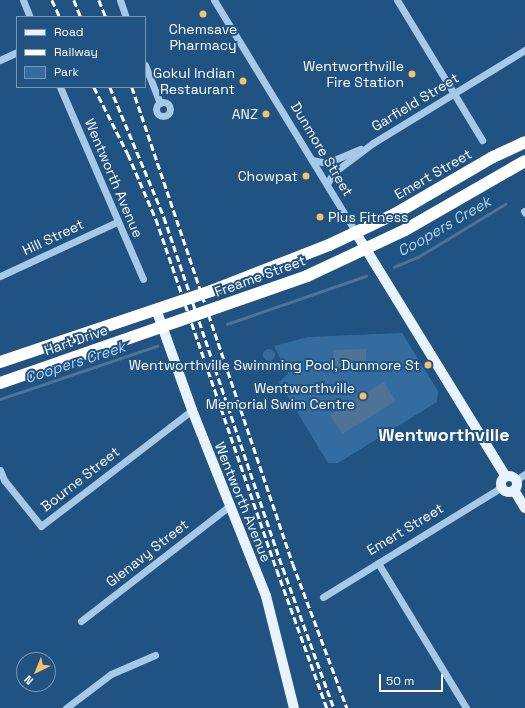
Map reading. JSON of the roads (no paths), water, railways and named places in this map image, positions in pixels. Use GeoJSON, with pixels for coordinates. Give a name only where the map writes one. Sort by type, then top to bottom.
{"type":"FeatureCollection","features":[{"type":"Feature","properties":{"kind":"highway","name":"Emert Street"},"geometry":{"type":"LineString","coordinates":[[356,233],[395,214],[493,157],[525,142]]}},
{"type":"Feature","properties":{"kind":"highway"},"geometry":{"type":"LineString","coordinates":[[366,250],[525,161]]}},
{"type":"Feature","properties":{"kind":"highway","name":"Freame Street"},"geometry":{"type":"LineString","coordinates":[[156,309],[238,280],[356,233]]}},
{"type":"Feature","properties":{"kind":"highway","name":"Freame Street"},"geometry":{"type":"LineString","coordinates":[[163,327],[307,276],[366,250]]}},
{"type":"Feature","properties":{"kind":"highway","name":"Hart Drive"},"geometry":{"type":"LineString","coordinates":[[0,362],[156,309]]}},
{"type":"Feature","properties":{"kind":"highway","name":"Hart Drive"},"geometry":{"type":"LineString","coordinates":[[0,383],[163,327]]}},
{"type":"Feature","properties":{"kind":"main road","name":"Dunmore Street"},"geometry":{"type":"LineString","coordinates":[[356,233],[506,476]]}},
{"type":"Feature","properties":{"kind":"main road","name":"Wentworth Avenue"},"geometry":{"type":"LineString","coordinates":[[156,309],[192,410],[266,596],[294,708]]}},
{"type":"Feature","properties":{"kind":"main road"},"geometry":{"type":"LineString","coordinates":[[515,485],[506,491],[502,487],[502,480],[506,476],[511,476],[515,485],[525,508]]}},
{"type":"Feature","properties":{"kind":"street"},"geometry":{"type":"LineString","coordinates":[[23,0],[30,16]]}},
{"type":"Feature","properties":{"kind":"street"},"geometry":{"type":"LineString","coordinates":[[120,0],[126,16]]}},
{"type":"Feature","properties":{"kind":"street","name":"Dunmore Street"},"geometry":{"type":"LineString","coordinates":[[214,0],[356,233]]}},
{"type":"Feature","properties":{"kind":"street"},"geometry":{"type":"LineString","coordinates":[[397,0],[482,140]]}},
{"type":"Feature","properties":{"kind":"street","name":"Garfield Street"},"geometry":{"type":"LineString","coordinates":[[327,184],[333,173],[373,143],[525,50]]}},
{"type":"Feature","properties":{"kind":"street"},"geometry":{"type":"LineString","coordinates":[[0,60],[16,52]]}},
{"type":"Feature","properties":{"kind":"street"},"geometry":{"type":"LineString","coordinates":[[146,68],[160,103]]}},
{"type":"Feature","properties":{"kind":"street","name":"Wentworth Avenue"},"geometry":{"type":"LineString","coordinates":[[60,88],[117,222],[143,279]]}},
{"type":"Feature","properties":{"kind":"street"},"geometry":{"type":"LineString","coordinates":[[312,160],[327,164],[373,143]]}},
{"type":"Feature","properties":{"kind":"street","name":"Hill Street"},"geometry":{"type":"LineString","coordinates":[[0,276],[117,222]]}},
{"type":"Feature","properties":{"kind":"street","name":"Bourne Street"},"geometry":{"type":"LineString","coordinates":[[0,470],[4,480],[41,526],[192,410]]}},
{"type":"Feature","properties":{"kind":"street"},"geometry":{"type":"LineString","coordinates":[[515,485],[525,474]]}},
{"type":"Feature","properties":{"kind":"street","name":"Emert Street"},"geometry":{"type":"LineString","coordinates":[[323,597],[502,487]]}},
{"type":"Feature","properties":{"kind":"street","name":"Glenavy Street"},"geometry":{"type":"LineString","coordinates":[[81,621],[229,506]]}},
{"type":"Feature","properties":{"kind":"street"},"geometry":{"type":"LineString","coordinates":[[378,563],[466,708]]}},
{"type":"Feature","properties":{"kind":"street"},"geometry":{"type":"LineString","coordinates":[[66,708],[111,674],[155,655]]}},
{"type":"Feature","properties":{"kind":"waterway","name":"Coopers Creek"},"geometry":{"type":"LineString","coordinates":[[394,267],[418,257],[505,204]]}},
{"type":"Feature","properties":{"kind":"waterway","name":"Coopers Creek"},"geometry":{"type":"LineString","coordinates":[[227,324],[366,276]]}},
{"type":"Feature","properties":{"kind":"waterway","name":"Coopers Creek"},"geometry":{"type":"LineString","coordinates":[[0,399],[157,346]]}},
{"type":"Feature","properties":{"kind":"railway"},"geometry":{"type":"LineString","coordinates":[[52,0],[60,16]]}},
{"type":"Feature","properties":{"kind":"railway"},"geometry":{"type":"LineString","coordinates":[[74,0],[81,16]]}},
{"type":"Feature","properties":{"kind":"railway"},"geometry":{"type":"LineString","coordinates":[[99,0],[106,16]]}},
{"type":"Feature","properties":{"kind":"railway"},"geometry":{"type":"LineString","coordinates":[[95,88],[128,154],[156,219],[277,570],[327,708]]}},
{"type":"Feature","properties":{"kind":"railway"},"geometry":{"type":"LineString","coordinates":[[110,88],[164,217],[283,568],[334,708]]}},
{"type":"Feature","properties":{"kind":"railway"},"geometry":{"type":"LineString","coordinates":[[132,88],[293,564],[347,708]]}},
{"type":"Feature","properties":{"kind":"place","name":"Chemsave Pharmacy"},"geometry":{"type":"Point","coordinates":[203,14]}},
{"type":"Feature","properties":{"kind":"place","name":"Wentworthville Fire Station"},"geometry":{"type":"Point","coordinates":[412,74]}},
{"type":"Feature","properties":{"kind":"place","name":"Gokul Indian Restaurant"},"geometry":{"type":"Point","coordinates":[243,81]}},
{"type":"Feature","properties":{"kind":"place","name":"ANZ"},"geometry":{"type":"Point","coordinates":[266,114]}},
{"type":"Feature","properties":{"kind":"place","name":"Chowpat"},"geometry":{"type":"Point","coordinates":[306,176]}},
{"type":"Feature","properties":{"kind":"place","name":"Plus Fitness"},"geometry":{"type":"Point","coordinates":[320,217]}},
{"type":"Feature","properties":{"kind":"place","name":"Wentworthville Swimming Pool, Dunmore St"},"geometry":{"type":"Point","coordinates":[428,365]}},
{"type":"Feature","properties":{"kind":"place","name":"Wentworthville Memorial Swim Centre"},"geometry":{"type":"Point","coordinates":[363,396]}},
{"type":"Feature","properties":{"kind":"district","name":"Wentworthville"},"geometry":{"type":"Point","coordinates":[444,435]}}]}
